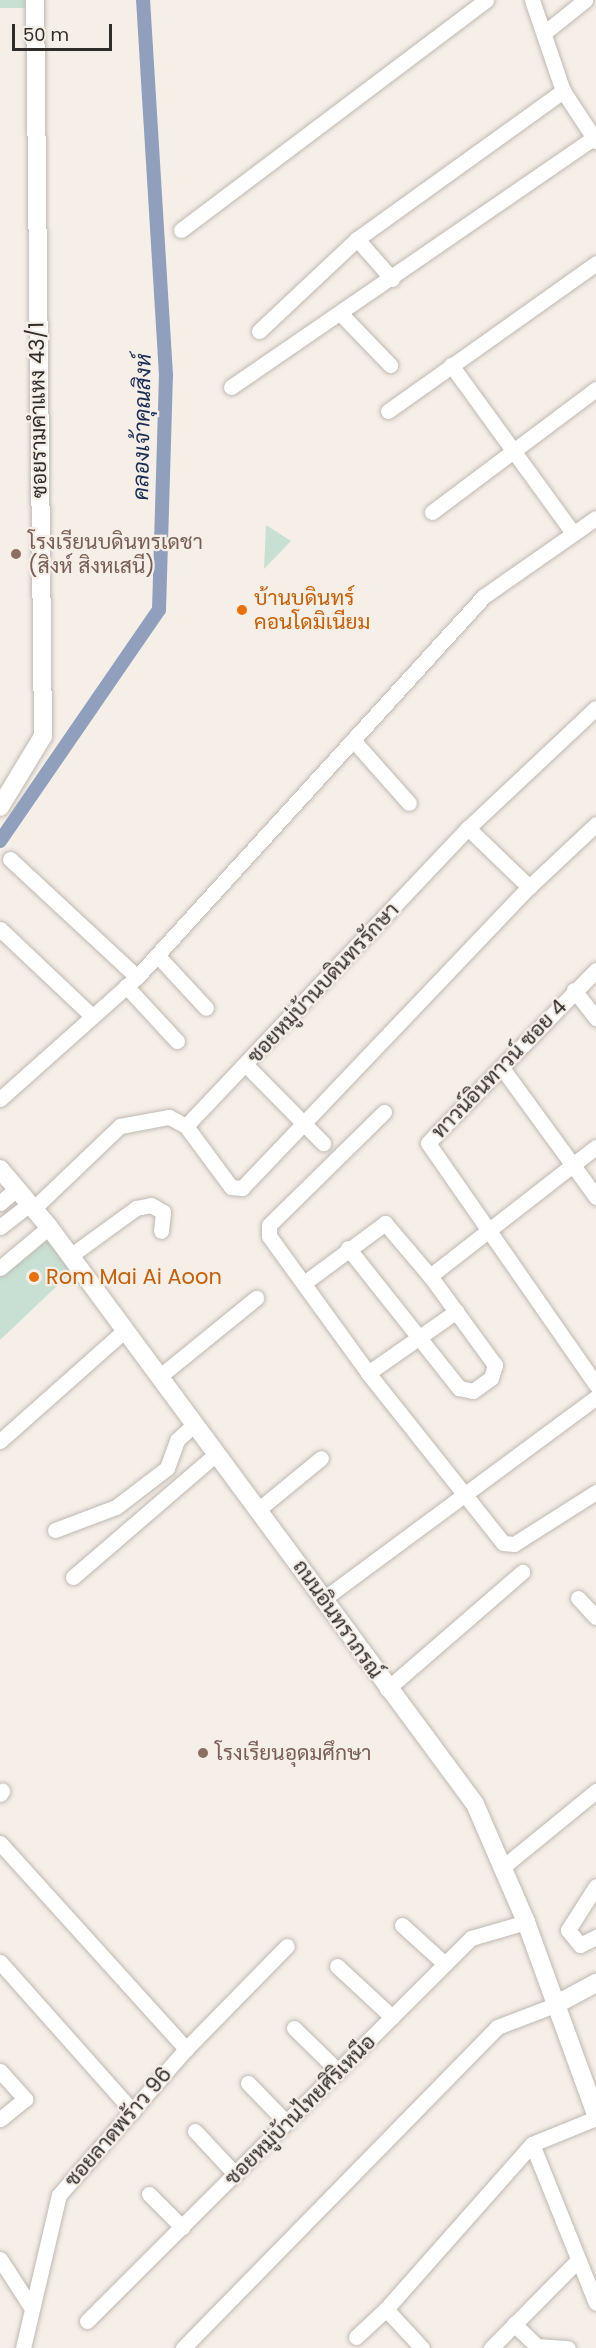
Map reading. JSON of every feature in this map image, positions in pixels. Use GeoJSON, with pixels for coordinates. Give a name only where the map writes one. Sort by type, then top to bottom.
{"type":"FeatureCollection","features":[{"type":"Feature","properties":{"kind":"street","name":"ซอยรามคำแหง 43/1"},"geometry":{"type":"LineString","coordinates":[[0,807],[43,736],[35,0]]}},
{"type":"Feature","properties":{"kind":"street"},"geometry":{"type":"LineString","coordinates":[[181,230],[486,0]]}},
{"type":"Feature","properties":{"kind":"street"},"geometry":{"type":"LineString","coordinates":[[231,387],[341,314],[595,138],[563,91],[532,0]]}},
{"type":"Feature","properties":{"kind":"street"},"geometry":{"type":"LineString","coordinates":[[544,33],[585,0]]}},
{"type":"Feature","properties":{"kind":"street"},"geometry":{"type":"LineString","coordinates":[[259,331],[357,239],[563,91]]}},
{"type":"Feature","properties":{"kind":"street"},"geometry":{"type":"LineString","coordinates":[[357,239],[392,279]]}},
{"type":"Feature","properties":{"kind":"street"},"geometry":{"type":"LineString","coordinates":[[388,411],[596,263]]}},
{"type":"Feature","properties":{"kind":"street"},"geometry":{"type":"LineString","coordinates":[[341,314],[390,365]]}},
{"type":"Feature","properties":{"kind":"street"},"geometry":{"type":"LineString","coordinates":[[451,365],[510,453],[573,533]]}},
{"type":"Feature","properties":{"kind":"street"},"geometry":{"type":"LineString","coordinates":[[432,512],[596,390]]}},
{"type":"Feature","properties":{"kind":"street"},"geometry":{"type":"LineString","coordinates":[[0,1099],[158,955],[484,596],[596,518]]}},
{"type":"Feature","properties":{"kind":"street","name":"ซอยหมู่บ้านบดินทรรักษา"},"geometry":{"type":"LineString","coordinates":[[186,1126],[468,828],[596,708]]}},
{"type":"Feature","properties":{"kind":"street"},"geometry":{"type":"LineString","coordinates":[[353,740],[409,803]]}},
{"type":"Feature","properties":{"kind":"street"},"geometry":{"type":"LineString","coordinates":[[0,1227],[31,1207],[120,1126],[169,1117],[186,1126],[237,1189],[529,887],[596,824]]}},
{"type":"Feature","properties":{"kind":"street"},"geometry":{"type":"LineString","coordinates":[[468,828],[529,887]]}},
{"type":"Feature","properties":{"kind":"street"},"geometry":{"type":"LineString","coordinates":[[10,859],[131,981],[177,1041]]}},
{"type":"Feature","properties":{"kind":"street"},"geometry":{"type":"LineString","coordinates":[[0,929],[91,1015]]}},
{"type":"Feature","properties":{"kind":"street"},"geometry":{"type":"LineString","coordinates":[[158,955],[206,1008]]}},
{"type":"Feature","properties":{"kind":"street","name":"ทาวน์อินทาวน์ ซอย 4"},"geometry":{"type":"LineString","coordinates":[[486,1230],[428,1143],[574,990],[596,970]]}},
{"type":"Feature","properties":{"kind":"street"},"geometry":{"type":"LineString","coordinates":[[574,990],[596,1018]]}},
{"type":"Feature","properties":{"kind":"street"},"geometry":{"type":"LineString","coordinates":[[246,1065],[323,1143]]}},
{"type":"Feature","properties":{"kind":"street"},"geometry":{"type":"LineString","coordinates":[[502,1068],[596,1197]]}},
{"type":"Feature","properties":{"kind":"street"},"geometry":{"type":"LineString","coordinates":[[384,1112],[269,1225],[269,1236],[368,1373],[462,1495],[509,1545],[596,1492]]}},
{"type":"Feature","properties":{"kind":"street"},"geometry":{"type":"LineString","coordinates":[[430,1276],[596,1146]]}},
{"type":"Feature","properties":{"kind":"street","name":"ถนนอินทราภรณ์"},"geometry":{"type":"LineString","coordinates":[[0,1169],[49,1227],[259,1509],[387,1689],[475,1804],[504,1866],[526,1922],[596,2116]]}},
{"type":"Feature","properties":{"kind":"street"},"geometry":{"type":"LineString","coordinates":[[0,1203],[16,1189]]}},
{"type":"Feature","properties":{"kind":"street"},"geometry":{"type":"LineString","coordinates":[[70,1256],[136,1208],[151,1205],[163,1212],[161,1231]]}},
{"type":"Feature","properties":{"kind":"street"},"geometry":{"type":"LineString","coordinates":[[304,1284],[348,1248],[388,1224],[457,1311],[495,1365],[491,1378],[473,1391],[459,1388],[348,1248]]}},
{"type":"Feature","properties":{"kind":"street"},"geometry":{"type":"LineString","coordinates":[[0,1268],[49,1227]]}},
{"type":"Feature","properties":{"kind":"street"},"geometry":{"type":"LineString","coordinates":[[486,1230],[596,1384]]}},
{"type":"Feature","properties":{"kind":"street"},"geometry":{"type":"LineString","coordinates":[[160,1376],[256,1298]]}},
{"type":"Feature","properties":{"kind":"street"},"geometry":{"type":"LineString","coordinates":[[368,1373],[457,1311]]}},
{"type":"Feature","properties":{"kind":"street"},"geometry":{"type":"LineString","coordinates":[[0,1441],[125,1330]]}},
{"type":"Feature","properties":{"kind":"street"},"geometry":{"type":"LineString","coordinates":[[322,1600],[596,1397]]}},
{"type":"Feature","properties":{"kind":"street"},"geometry":{"type":"LineString","coordinates":[[55,1530],[116,1507],[167,1468],[177,1440],[195,1424]]}},
{"type":"Feature","properties":{"kind":"street"},"geometry":{"type":"LineString","coordinates":[[74,1576],[217,1453]]}},
{"type":"Feature","properties":{"kind":"street"},"geometry":{"type":"LineString","coordinates":[[259,1509],[321,1458]]}},
{"type":"Feature","properties":{"kind":"street"},"geometry":{"type":"LineString","coordinates":[[387,1689],[522,1572]]}},
{"type":"Feature","properties":{"kind":"street"},"geometry":{"type":"LineString","coordinates":[[579,1598],[596,1617]]}},
{"type":"Feature","properties":{"kind":"street"},"geometry":{"type":"LineString","coordinates":[[504,1866],[596,1791]]}},
{"type":"Feature","properties":{"kind":"street"},"geometry":{"type":"LineString","coordinates":[[0,1843],[186,2049]]}},
{"type":"Feature","properties":{"kind":"street"},"geometry":{"type":"LineString","coordinates":[[596,1886],[568,1930],[580,1945],[596,1937]]}},
{"type":"Feature","properties":{"kind":"street","name":"ซอยหมู่บ้านไทยศิริเหนือ"},"geometry":{"type":"LineString","coordinates":[[87,2321],[471,1938],[526,1922]]}},
{"type":"Feature","properties":{"kind":"street"},"geometry":{"type":"LineString","coordinates":[[402,1925],[445,1964]]}},
{"type":"Feature","properties":{"kind":"street","name":"ซอยลาดพร้าว 96"},"geometry":{"type":"LineString","coordinates":[[23,2348],[59,2195],[186,2049],[286,1946]]}},
{"type":"Feature","properties":{"kind":"street"},"geometry":{"type":"LineString","coordinates":[[0,1962],[133,2112]]}},
{"type":"Feature","properties":{"kind":"street"},"geometry":{"type":"LineString","coordinates":[[337,1966],[392,2017]]}},
{"type":"Feature","properties":{"kind":"street"},"geometry":{"type":"LineString","coordinates":[[183,2348],[497,2027],[555,2005],[596,1983]]}},
{"type":"Feature","properties":{"kind":"street"},"geometry":{"type":"LineString","coordinates":[[294,2028],[339,2071]]}},
{"type":"Feature","properties":{"kind":"street"},"geometry":{"type":"LineString","coordinates":[[0,2071],[25,2099],[0,2119]]}},
{"type":"Feature","properties":{"kind":"street"},"geometry":{"type":"LineString","coordinates":[[248,2083],[285,2121]]}},
{"type":"Feature","properties":{"kind":"street"},"geometry":{"type":"LineString","coordinates":[[356,2337],[386,2309],[532,2144],[596,2116]]}},
{"type":"Feature","properties":{"kind":"street"},"geometry":{"type":"LineString","coordinates":[[195,2131],[235,2174]]}},
{"type":"Feature","properties":{"kind":"street"},"geometry":{"type":"LineString","coordinates":[[532,2144],[577,2261],[596,2303]]}},
{"type":"Feature","properties":{"kind":"street"},"geometry":{"type":"LineString","coordinates":[[149,2194],[182,2227]]}},
{"type":"Feature","properties":{"kind":"street"},"geometry":{"type":"LineString","coordinates":[[0,2259],[31,2307]]}},
{"type":"Feature","properties":{"kind":"street"},"geometry":{"type":"LineString","coordinates":[[491,2348],[577,2261]]}},
{"type":"Feature","properties":{"kind":"street"},"geometry":{"type":"LineString","coordinates":[[386,2309],[422,2348]]}},
{"type":"Feature","properties":{"kind":"street"},"geometry":{"type":"LineString","coordinates":[[514,2324],[536,2347],[568,2348]]}},
{"type":"Feature","properties":{"kind":"green space"},"geometry":{"type":"Polygon","coordinates":[[[0,0],[25,0],[25,8],[0,8],[0,0]]]}},
{"type":"Feature","properties":{"kind":"green space"},"geometry":{"type":"Polygon","coordinates":[[[266,525],[291,541],[264,569],[266,525]]]}},
{"type":"Feature","properties":{"kind":"green space"},"geometry":{"type":"Polygon","coordinates":[[[48,1227],[76,1268],[0,1340],[0,1272],[48,1227]]]}},
{"type":"Feature","properties":{"kind":"waterway","name":"คลองเจ้าคุณสิงห์"},"geometry":{"type":"LineString","coordinates":[[0,841],[159,610],[166,375],[143,0]]}},
{"type":"Feature","properties":{"kind":"place","name":"โรงเรียนบดินทรเดชา (สิงห์ สิงหเสนี)"},"geometry":{"type":"Point","coordinates":[16,554]}},
{"type":"Feature","properties":{"kind":"place","name":"บ้านบดินทร์ คอนโดมิเนียม"},"geometry":{"type":"Point","coordinates":[242,610]}},
{"type":"Feature","properties":{"kind":"place","name":"Rom Mai Ai Aoon"},"geometry":{"type":"Point","coordinates":[34,1277]}},
{"type":"Feature","properties":{"kind":"place","name":"โรงเรียนอุดมศึกษา"},"geometry":{"type":"Point","coordinates":[203,1753]}}]}
